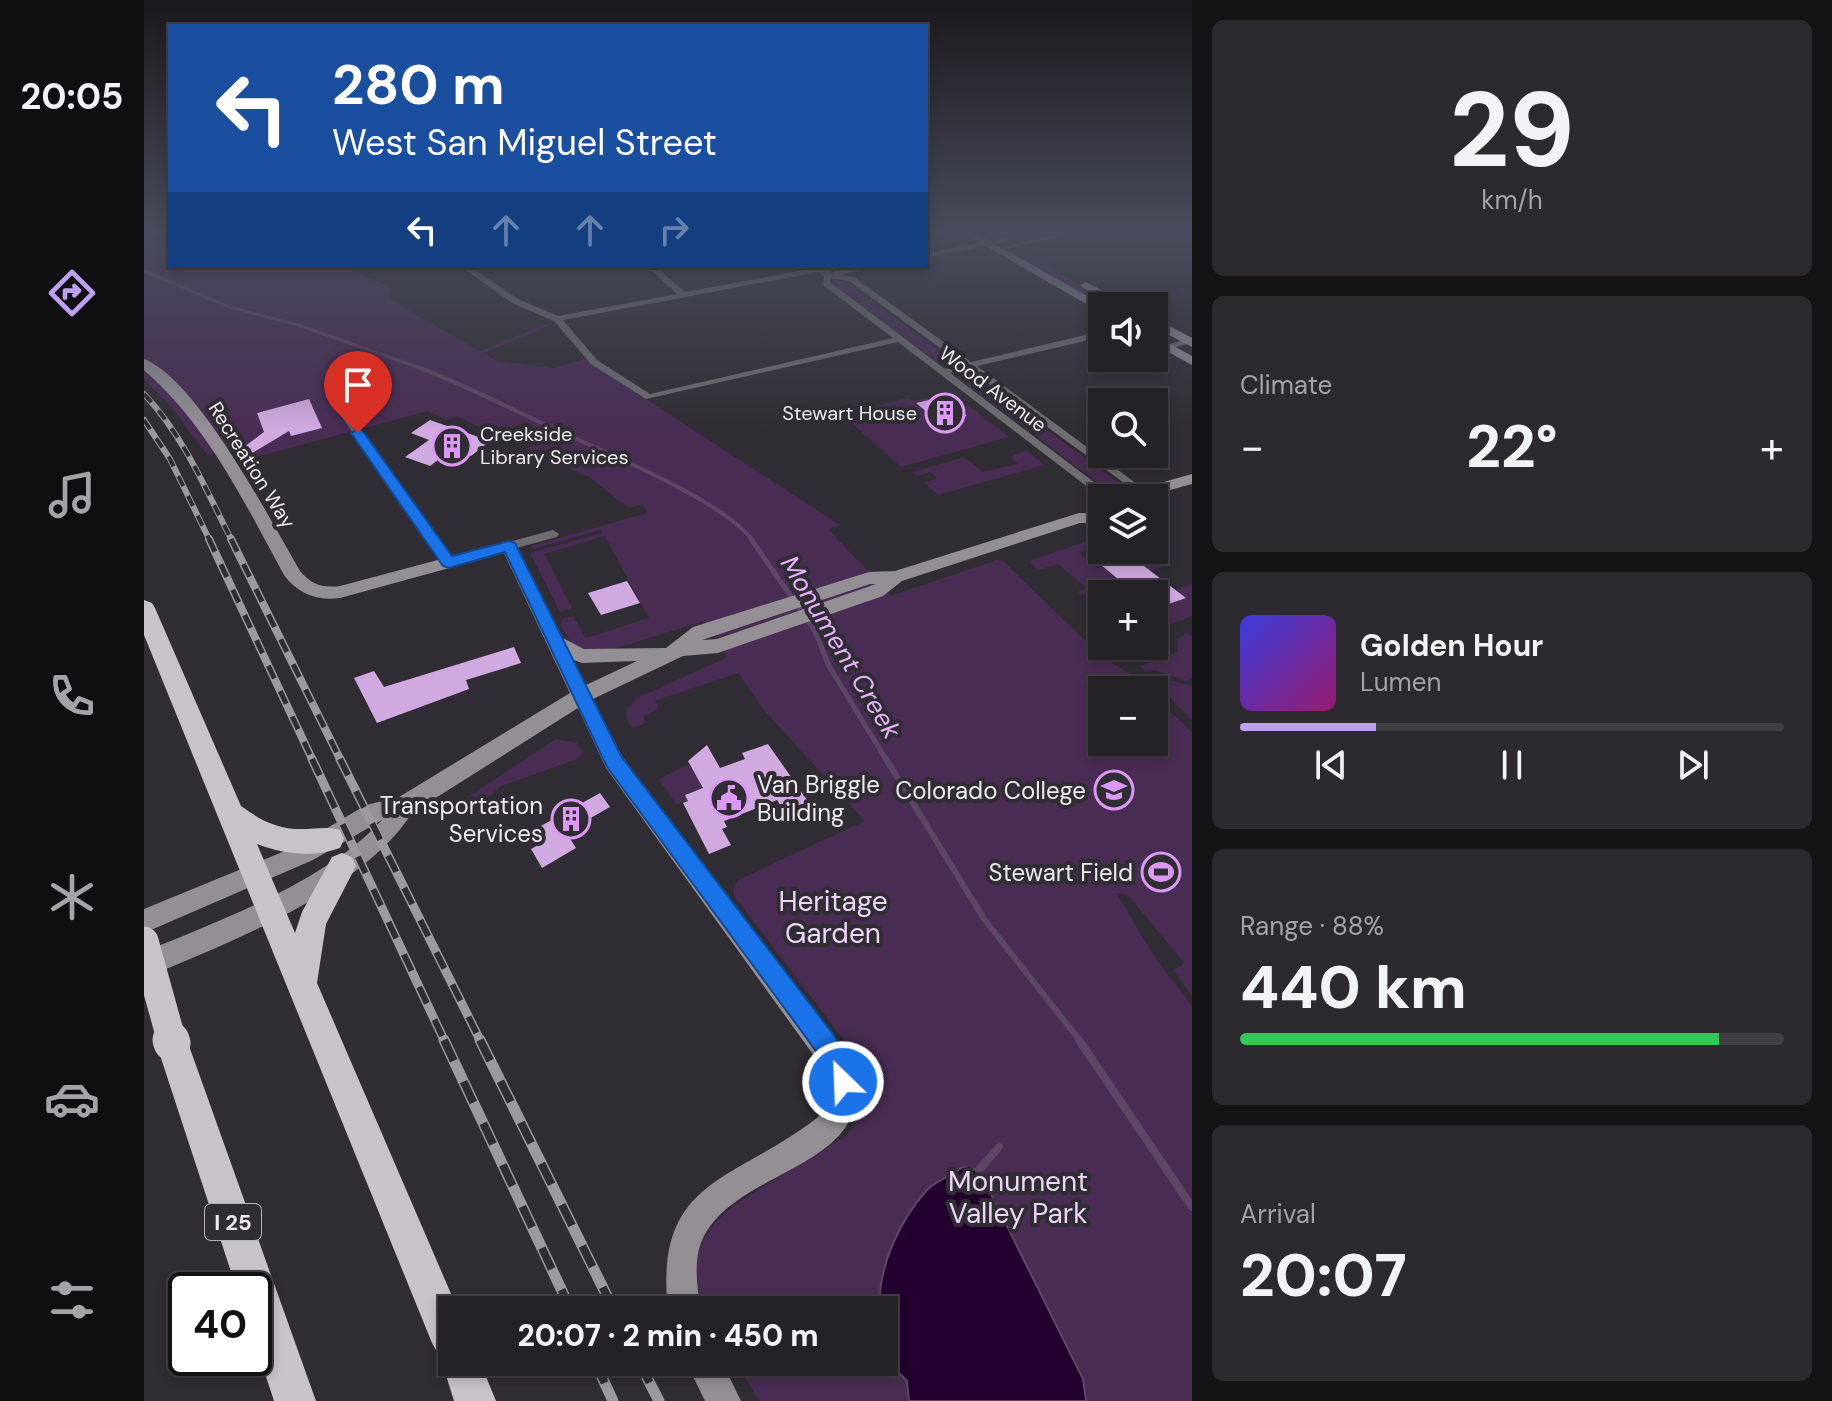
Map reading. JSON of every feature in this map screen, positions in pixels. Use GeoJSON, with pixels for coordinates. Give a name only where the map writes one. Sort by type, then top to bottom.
{"type":"FeatureCollection","features":[{"type":"Feature","properties":{"kind":"highway"},"geometry":{"type":"LineString","coordinates":[[144,608],[438,1310]]}},
{"type":"Feature","properties":{"kind":"highway"},"geometry":{"type":"LineString","coordinates":[[230,814],[272,840],[297,843],[330,839]]}},
{"type":"Feature","properties":{"kind":"highway"},"geometry":{"type":"LineString","coordinates":[[301,983],[312,922],[342,866]]}},
{"type":"Feature","properties":{"kind":"highway","name":"I 25"},"geometry":{"type":"LineString","coordinates":[[144,941],[172,1043],[295,1401]]}},
{"type":"Feature","properties":{"kind":"highway"},"geometry":{"type":"LineString","coordinates":[[465,1376],[475,1401]]}},
{"type":"Feature","properties":{"kind":"main road"},"geometry":{"type":"LineString","coordinates":[[1168,330],[1191,342]]}},
{"type":"Feature","properties":{"kind":"main road"},"geometry":{"type":"LineString","coordinates":[[1168,347],[1192,361]]}},
{"type":"Feature","properties":{"kind":"main road","name":"Recreation Way"},"geometry":{"type":"LineString","coordinates":[[144,363],[174,388],[204,423],[293,575],[306,589],[316,593],[340,592],[449,563]]}},
{"type":"Feature","properties":{"kind":"main road"},"geometry":{"type":"LineString","coordinates":[[1168,494],[1171,494],[1173,485],[1192,479]]}},
{"type":"Feature","properties":{"kind":"main road"},"geometry":{"type":"LineString","coordinates":[[1079,518],[1088,510]]}},
{"type":"Feature","properties":{"kind":"main road"},"geometry":{"type":"LineString","coordinates":[[144,921],[255,877],[330,839],[374,812],[404,806],[581,696],[676,651],[690,638],[707,629],[858,590],[885,588],[896,577],[1079,518],[1088,518]]}},
{"type":"Feature","properties":{"kind":"main road"},"geometry":{"type":"LineString","coordinates":[[449,563],[509,546],[623,776],[824,1042],[843,1082],[843,1099],[832,1125],[715,1198],[703,1210],[692,1226],[682,1258],[681,1296]]}},
{"type":"Feature","properties":{"kind":"main road"},"geometry":{"type":"LineString","coordinates":[[555,642],[567,651],[582,656],[718,646],[858,590]]}},
{"type":"Feature","properties":{"kind":"main road"},"geometry":{"type":"LineString","coordinates":[[144,965],[269,909],[342,866],[382,837],[401,815],[404,806]]}},
{"type":"Feature","properties":{"kind":"main road"},"geometry":{"type":"LineString","coordinates":[[711,1376],[724,1401]]}},
{"type":"Feature","properties":{"kind":"street"},"geometry":{"type":"LineString","coordinates":[[513,299],[557,319],[596,364],[649,397],[898,339]]}},
{"type":"Feature","properties":{"kind":"street"},"geometry":{"type":"LineString","coordinates":[[557,319],[660,299]]}},
{"type":"Feature","properties":{"kind":"street","name":"Wood Avenue"},"geometry":{"type":"LineString","coordinates":[[847,299],[1090,484]]}},
{"type":"Feature","properties":{"kind":"street","name":"Wood Avenue"},"geometry":{"type":"LineString","coordinates":[[878,299],[1131,484]]}},
{"type":"Feature","properties":{"kind":"street"},"geometry":{"type":"LineString","coordinates":[[942,372],[1088,337]]}},
{"type":"Feature","properties":{"kind":"street"},"geometry":{"type":"LineString","coordinates":[[1168,346],[1191,342]]}},
{"type":"Feature","properties":{"kind":"street"},"geometry":{"type":"LineString","coordinates":[[344,413],[449,563]]}},
{"type":"Feature","properties":{"kind":"street"},"geometry":{"type":"LineString","coordinates":[[509,546],[553,534]]}},
{"type":"Feature","properties":{"kind":"green space","name":"Monument Valley Park"},"geometry":{"type":"Polygon","coordinates":[[[144,299],[390,299],[480,351],[551,322],[553,324],[484,353],[496,361],[553,368],[584,359],[840,525],[828,529],[891,596],[997,560],[1004,562],[1088,643],[1088,660],[1107,660],[1132,676],[1088,676],[1088,756],[1168,756],[1168,710],[1192,732],[1192,996],[1173,970],[1184,963],[1128,895],[1116,893],[1154,956],[1192,1006],[1192,1401],[759,1401],[744,1376],[898,1376],[898,1296],[697,1296],[696,1285],[701,1246],[720,1218],[751,1194],[845,1137],[860,1117],[866,1099],[865,1080],[857,1057],[734,896],[734,886],[738,880],[865,821],[762,708],[738,673],[655,701],[659,709],[643,716],[646,723],[633,728],[627,720],[626,710],[637,698],[728,657],[704,621],[607,651],[573,647],[561,626],[562,619],[573,616],[586,638],[649,618],[605,536],[544,554],[572,608],[560,612],[530,553],[602,533],[601,530],[532,549],[531,546],[647,513],[642,504],[629,508],[589,477],[525,449],[550,439],[526,422],[493,434],[457,416],[447,420],[428,411],[237,462],[233,448],[207,455],[171,406],[144,380],[144,299]]]}},
{"type":"Feature","properties":{"kind":"green space"},"geometry":{"type":"Polygon","coordinates":[[[855,299],[870,299],[953,361],[953,364],[939,363],[855,299]]]}},
{"type":"Feature","properties":{"kind":"green space"},"geometry":{"type":"Polygon","coordinates":[[[964,374],[972,375],[1088,460],[1088,468],[1099,468],[1119,483],[1100,484],[960,378],[964,374]]]}},
{"type":"Feature","properties":{"kind":"green space"},"geometry":{"type":"Polygon","coordinates":[[[949,392],[963,402],[953,405],[942,397],[917,404],[945,427],[964,422],[959,418],[966,416],[957,408],[968,405],[1009,437],[901,467],[843,415],[907,398],[914,401],[949,392]]]}},
{"type":"Feature","properties":{"kind":"green space"},"geometry":{"type":"Polygon","coordinates":[[[1026,450],[1045,465],[938,495],[924,483],[937,478],[930,472],[917,476],[912,472],[964,457],[983,472],[1018,464],[1010,457],[1026,450]]]}},
{"type":"Feature","properties":{"kind":"green space"},"geometry":{"type":"Polygon","coordinates":[[[1088,541],[1088,550],[1080,553],[1088,564],[1103,567],[1114,576],[1139,567],[1139,564],[1170,564],[1125,580],[1088,580],[1088,593],[1082,595],[1078,592],[1086,588],[1058,564],[1038,570],[1029,561],[1088,541]]]}},
{"type":"Feature","properties":{"kind":"green space"},"geometry":{"type":"Polygon","coordinates":[[[1192,583],[1192,616],[1168,625],[1168,604],[1185,598],[1177,590],[1192,583]]]}},
{"type":"Feature","properties":{"kind":"green space"},"geometry":{"type":"Polygon","coordinates":[[[1187,633],[1192,636],[1192,679],[1186,681],[1155,670],[1145,671],[1140,666],[1156,660],[1168,660],[1168,656],[1178,652],[1178,638],[1187,633]]]}},
{"type":"Feature","properties":{"kind":"green space"},"geometry":{"type":"Polygon","coordinates":[[[1168,680],[1192,686],[1192,720],[1168,696],[1168,680]]]}},
{"type":"Feature","properties":{"kind":"green space"},"geometry":{"type":"Polygon","coordinates":[[[556,739],[577,743],[583,753],[575,760],[501,786],[471,813],[463,800],[556,739]]]}},
{"type":"Feature","properties":{"kind":"green space"},"geometry":{"type":"Polygon","coordinates":[[[690,764],[703,788],[685,794],[688,801],[676,804],[659,779],[690,764]]]}},
{"type":"Feature","properties":{"kind":"shaded area"},"geometry":{"type":"Polygon","coordinates":[[[963,1167],[979,1170],[1083,1379],[1086,1401],[909,1401],[907,1381],[898,1372],[898,1296],[880,1294],[886,1262],[899,1231],[917,1202],[935,1184],[963,1167]]]}},
{"type":"Feature","properties":{"kind":"building","name":"Stewart House"},"geometry":{"type":"Polygon","coordinates":[[[942,397],[967,416],[959,418],[964,422],[945,427],[916,403],[942,397]]]}},
{"type":"Feature","properties":{"kind":"building"},"geometry":{"type":"Polygon","coordinates":[[[309,399],[322,428],[291,436],[289,431],[249,455],[244,447],[264,432],[257,413],[309,399]]]}},
{"type":"Feature","properties":{"kind":"building","name":"Creekside Library Services"},"geometry":{"type":"Polygon","coordinates":[[[430,420],[490,441],[471,456],[452,449],[430,466],[405,457],[429,440],[411,433],[430,420]]]}},
{"type":"Feature","properties":{"kind":"building"},"geometry":{"type":"Polygon","coordinates":[[[1100,564],[1141,564],[1162,580],[1119,580],[1100,564]]]}},
{"type":"Feature","properties":{"kind":"building"},"geometry":{"type":"Polygon","coordinates":[[[627,581],[640,603],[601,615],[588,593],[627,581]]]}},
{"type":"Feature","properties":{"kind":"building"},"geometry":{"type":"Polygon","coordinates":[[[1168,584],[1186,598],[1168,604],[1168,584]]]}},
{"type":"Feature","properties":{"kind":"building"},"geometry":{"type":"Polygon","coordinates":[[[514,647],[521,663],[466,680],[469,689],[377,723],[354,678],[374,671],[384,687],[514,647]]]}},
{"type":"Feature","properties":{"kind":"building","name":"Van Briggle Building"},"geometry":{"type":"Polygon","coordinates":[[[768,744],[810,804],[803,807],[806,811],[789,818],[777,800],[724,821],[727,827],[722,829],[731,845],[709,854],[683,803],[688,801],[685,795],[703,788],[688,761],[707,745],[720,768],[745,759],[742,753],[768,744]]]}},
{"type":"Feature","properties":{"kind":"building","name":"Transportation Services"},"geometry":{"type":"Polygon","coordinates":[[[600,793],[610,807],[566,832],[576,848],[542,868],[531,849],[540,844],[532,831],[600,793]]]}},
{"type":"Feature","properties":{"kind":"waterway","name":"Monument Creek"},"geometry":{"type":"LineString","coordinates":[[211,299],[298,325],[423,369]]}},
{"type":"Feature","properties":{"kind":"waterway","name":"Monument Creek"},"geometry":{"type":"LineString","coordinates":[[417,367],[688,492],[738,525],[753,541]]}},
{"type":"Feature","properties":{"kind":"waterway","name":"Monument Creek"},"geometry":{"type":"LineString","coordinates":[[751,539],[815,631],[829,666],[887,761]]}},
{"type":"Feature","properties":{"kind":"waterway","name":"Monument Creek"},"geometry":{"type":"LineString","coordinates":[[886,759],[984,919],[1081,1042]]}},
{"type":"Feature","properties":{"kind":"waterway","name":"Monument Creek"},"geometry":{"type":"LineString","coordinates":[[1079,1040],[1192,1207]]}},
{"type":"Feature","properties":{"kind":"waterway"},"geometry":{"type":"LineString","coordinates":[[979,1170],[999,1147]]}},
{"type":"Feature","properties":{"kind":"railway"},"geometry":{"type":"LineString","coordinates":[[144,394],[183,446],[231,539]]}},
{"type":"Feature","properties":{"kind":"railway"},"geometry":{"type":"LineString","coordinates":[[144,420],[170,459],[210,541]]}},
{"type":"Feature","properties":{"kind":"railway"},"geometry":{"type":"LineString","coordinates":[[209,539],[313,761]]}},
{"type":"Feature","properties":{"kind":"railway"},"geometry":{"type":"LineString","coordinates":[[231,539],[341,761]]}},
{"type":"Feature","properties":{"kind":"railway"},"geometry":{"type":"LineString","coordinates":[[312,759],[445,1042]]}},
{"type":"Feature","properties":{"kind":"railway"},"geometry":{"type":"LineString","coordinates":[[340,759],[481,1042]]}},
{"type":"Feature","properties":{"kind":"railway"},"geometry":{"type":"LineString","coordinates":[[444,1040],[564,1296]]}},
{"type":"Feature","properties":{"kind":"railway"},"geometry":{"type":"LineString","coordinates":[[480,1040],[607,1296]]}},
{"type":"Feature","properties":{"kind":"railway"},"geometry":{"type":"LineString","coordinates":[[601,1376],[613,1401]]}},
{"type":"Feature","properties":{"kind":"railway"},"geometry":{"type":"LineString","coordinates":[[646,1376],[659,1401]]}},
{"type":"Feature","properties":{"kind":"place","name":"Stewart House"},"geometry":{"type":"Point","coordinates":[945,413]}},
{"type":"Feature","properties":{"kind":"place","name":"Creekside Library Services"},"geometry":{"type":"Point","coordinates":[452,446]}},
{"type":"Feature","properties":{"kind":"place","name":"Colorado College"},"geometry":{"type":"Point","coordinates":[1114,790]}},
{"type":"Feature","properties":{"kind":"place","name":"Van Briggle Building"},"geometry":{"type":"Point","coordinates":[729,798]}},
{"type":"Feature","properties":{"kind":"place","name":"Transportation Services"},"geometry":{"type":"Point","coordinates":[571,819]}},
{"type":"Feature","properties":{"kind":"place","name":"Stewart Field"},"geometry":{"type":"Point","coordinates":[1161,872]}},
{"type":"Feature","properties":{"kind":"route"},"geometry":{"type":"LineString","coordinates":[[358,433],[449,563],[509,546],[614,762],[824,1042],[843,1082]]}},
{"type":"Feature","properties":{"kind":"park label","name":"Heritage Garden"},"geometry":{"type":"Point","coordinates":[833,917]}}]}
